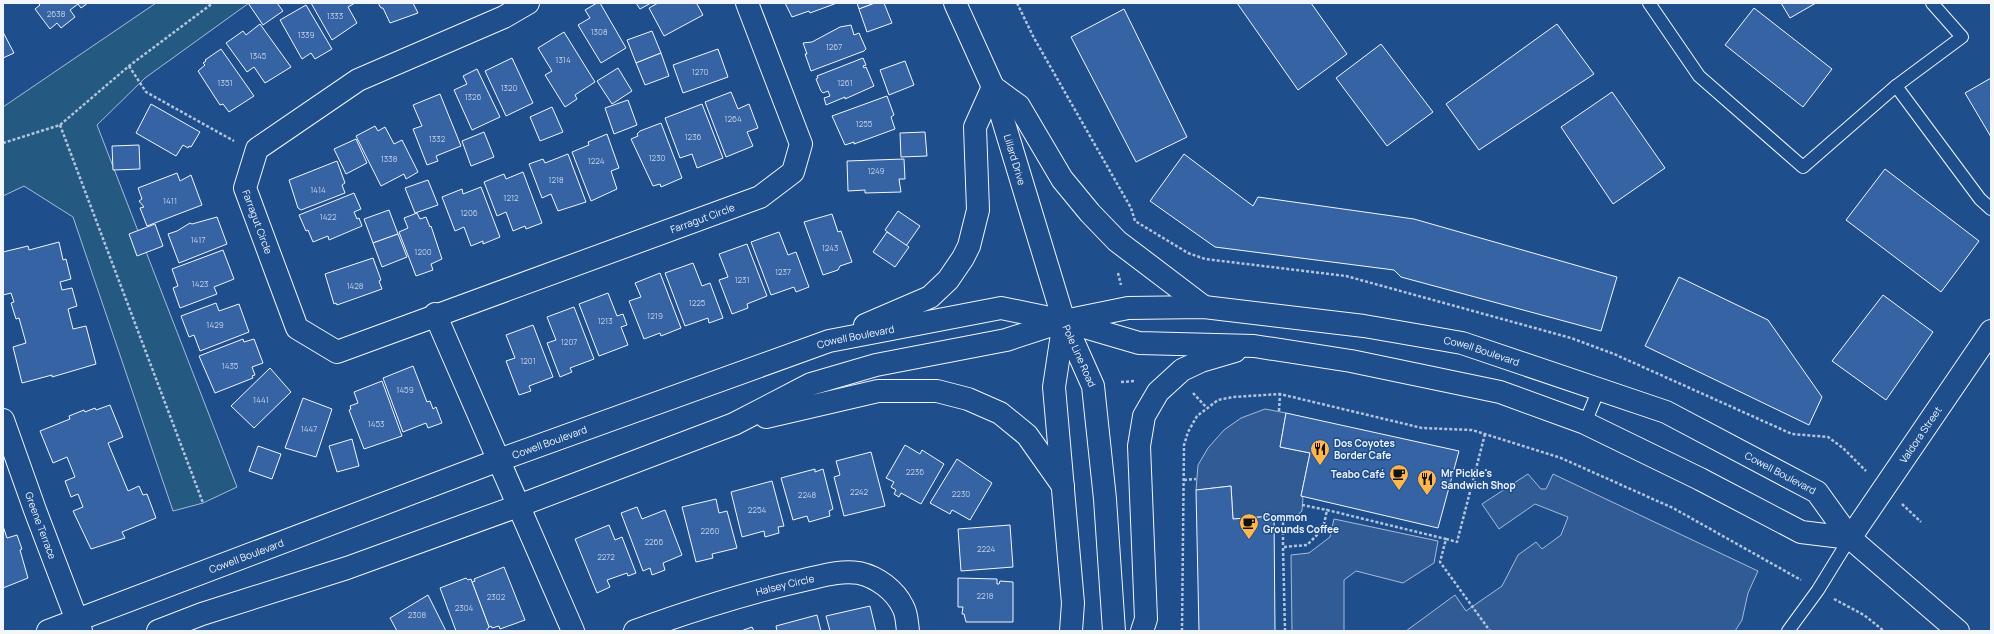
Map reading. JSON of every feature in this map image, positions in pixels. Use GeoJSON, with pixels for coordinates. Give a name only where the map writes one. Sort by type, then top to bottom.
{"type":"FeatureCollection","features":[{"type":"Feature","properties":{"kind":"main road"},"geometry":{"type":"LineString","coordinates":[[257,149],[358,80],[504,17],[528,3]]}},
{"type":"Feature","properties":{"kind":"main road","name":"Farragut Circle"},"geometry":{"type":"LineString","coordinates":[[257,149],[245,188],[297,328],[337,352],[435,314],[760,196],[793,172],[801,144],[747,3]]}},
{"type":"Feature","properties":{"kind":"main road","name":"Lillard Drive"},"geometry":{"type":"LineString","coordinates":[[955,3],[993,87],[1064,321]]}},
{"type":"Feature","properties":{"kind":"main road"},"geometry":{"type":"LineString","coordinates":[[829,341],[930,297],[948,280],[963,258],[969,246],[978,210],[975,127],[993,87],[1019,106],[1062,179],[1090,213],[1117,240],[1204,307]]}},
{"type":"Feature","properties":{"kind":"main road","name":"Cowell Boulevard"},"geometry":{"type":"LineString","coordinates":[[158,631],[202,614],[347,568],[518,506],[734,424],[811,384],[876,365],[1006,340],[1064,321],[1128,308],[1204,307],[1364,326],[1462,343],[1666,412],[1817,492],[1850,538],[1958,631]]}},
{"type":"Feature","properties":{"kind":"main road","name":"Cowell Boulevard"},"geometry":{"type":"LineString","coordinates":[[48,631],[79,625],[499,460],[829,341],[1001,308],[1064,321],[1139,343],[1254,346],[1350,361],[1500,392],[1585,423],[1700,479],[1800,532],[1850,538]]}},
{"type":"Feature","properties":{"kind":"main road"},"geometry":{"type":"LineString","coordinates":[[435,314],[573,631]]}},
{"type":"Feature","properties":{"kind":"main road","name":"Pole Line Road"},"geometry":{"type":"LineString","coordinates":[[1064,321],[1054,387],[1073,603],[1071,631]]}},
{"type":"Feature","properties":{"kind":"main road","name":"Pole Line Road"},"geometry":{"type":"LineString","coordinates":[[1064,321],[1093,386],[1106,499],[1114,631]]}},
{"type":"Feature","properties":{"kind":"main road","name":"Valdora Street"},"geometry":{"type":"LineString","coordinates":[[1850,538],[1991,331]]}},
{"type":"Feature","properties":{"kind":"main road"},"geometry":{"type":"LineString","coordinates":[[1142,631],[1146,619],[1139,446],[1144,416],[1158,392],[1182,370],[1201,361],[1254,346]]}},
{"type":"Feature","properties":{"kind":"main road"},"geometry":{"type":"LineString","coordinates":[[734,424],[878,391],[937,392],[968,399],[1000,413],[1027,435],[1063,486]]}},
{"type":"Feature","properties":{"kind":"main road","name":"Greene Terrace"},"geometry":{"type":"LineString","coordinates":[[3,420],[79,625]]}},
{"type":"Feature","properties":{"kind":"main road","name":"Halsey Circle"},"geometry":{"type":"LineString","coordinates":[[635,631],[696,608],[790,583],[840,572],[859,573],[876,580],[891,590],[904,608],[908,631]]}},
{"type":"Feature","properties":{"kind":"lane"},"geometry":{"type":"LineString","coordinates":[[1649,3],[1699,76],[1803,167],[1896,86],[1962,38],[1932,3]]}},
{"type":"Feature","properties":{"kind":"lane"},"geometry":{"type":"LineString","coordinates":[[1896,86],[1980,199],[1991,209]]}},
{"type":"Feature","properties":{"kind":"lane"},"geometry":{"type":"LineString","coordinates":[[1585,423],[1599,389]]}},
{"type":"Feature","properties":{"kind":"lane"},"geometry":{"type":"LineString","coordinates":[[1788,631],[1818,590],[1850,538]]}},
{"type":"Feature","properties":{"kind":"path"},"geometry":{"type":"LineString","coordinates":[[3,143],[60,126],[129,66],[213,3]]}},
{"type":"Feature","properties":{"kind":"path"},"geometry":{"type":"LineString","coordinates":[[1017,3],[1034,38],[1131,208],[1135,221],[1188,253],[1205,259],[1346,276],[1571,338],[1614,354],[1792,434],[1828,437],[1843,448]]}},
{"type":"Feature","properties":{"kind":"path"},"geometry":{"type":"LineString","coordinates":[[129,66],[146,92],[230,140],[257,149]]}},
{"type":"Feature","properties":{"kind":"path"},"geometry":{"type":"LineString","coordinates":[[60,126],[203,503]]}},
{"type":"Feature","properties":{"kind":"path"},"geometry":{"type":"LineString","coordinates":[[1121,382],[1136,381]]}},
{"type":"Feature","properties":{"kind":"path"},"geometry":{"type":"LineString","coordinates":[[1280,394],[1280,411]]}},
{"type":"Feature","properties":{"kind":"path"},"geometry":{"type":"LineString","coordinates":[[1182,631],[1184,445],[1188,432],[1197,416],[1206,407],[1218,400],[1233,397],[1280,394],[1422,428],[1472,430],[1485,434],[1561,458],[1673,508],[1786,571]]}},
{"type":"Feature","properties":{"kind":"path"},"geometry":{"type":"LineString","coordinates":[[1302,505],[1457,542],[1485,434]]}},
{"type":"Feature","properties":{"kind":"path"},"geometry":{"type":"LineString","coordinates":[[1184,480],[1196,479]]}},
{"type":"Feature","properties":{"kind":"path"},"geometry":{"type":"LineString","coordinates":[[1283,547],[1307,545],[1323,529],[1327,510]]}},
{"type":"Feature","properties":{"kind":"path"},"geometry":{"type":"LineString","coordinates":[[1282,522],[1285,631]]}},
{"type":"Feature","properties":{"kind":"path"},"geometry":{"type":"LineString","coordinates":[[1446,539],[1440,562],[1490,631]]}},
{"type":"Feature","properties":{"kind":"path"},"geometry":{"type":"LineString","coordinates":[[1844,606],[1864,615],[1884,631]]}},
{"type":"Feature","properties":{"kind":"shaded area"},"geometry":{"type":"Polygon","coordinates":[[[156,3],[249,3],[145,78],[97,125],[237,487],[203,503],[173,511],[73,217],[24,186],[3,196],[3,107],[156,3]]]}},
{"type":"Feature","properties":{"kind":"shaded area"},"geometry":{"type":"Polygon","coordinates":[[[1265,409],[1286,413],[1280,447],[1310,453],[1301,496],[1303,498],[1302,511],[1290,521],[1277,521],[1274,516],[1233,519],[1231,486],[1196,490],[1198,465],[1208,448],[1224,430],[1241,418],[1265,409]]]}},
{"type":"Feature","properties":{"kind":"shaded area"},"geometry":{"type":"Polygon","coordinates":[[[1528,474],[1541,489],[1546,489],[1553,474],[1758,571],[1748,593],[1742,620],[1735,631],[1406,631],[1455,595],[1466,611],[1502,586],[1518,555],[1536,542],[1542,549],[1561,535],[1568,517],[1535,504],[1499,529],[1482,504],[1528,474]]]}},
{"type":"Feature","properties":{"kind":"shaded area"},"geometry":{"type":"Polygon","coordinates":[[[1334,519],[1438,541],[1434,563],[1403,583],[1356,571],[1344,580],[1344,631],[1292,631],[1291,555],[1309,553],[1330,537],[1334,519]]]}},
{"type":"Feature","properties":{"kind":"building"},"geometry":{"type":"Polygon","coordinates":[[[38,3],[88,3],[81,8],[78,4],[70,10],[75,17],[61,28],[57,23],[50,29],[35,9],[40,5],[38,3]]]}},
{"type":"Feature","properties":{"kind":"building"},"geometry":{"type":"Polygon","coordinates":[[[248,3],[277,3],[283,11],[263,25],[248,3]]]}},
{"type":"Feature","properties":{"kind":"building"},"geometry":{"type":"Polygon","coordinates":[[[311,3],[355,3],[348,7],[357,23],[332,40],[311,3]]]}},
{"type":"Feature","properties":{"kind":"building"},"geometry":{"type":"Polygon","coordinates":[[[378,3],[413,3],[418,13],[390,23],[383,8],[381,8],[378,3]]]}},
{"type":"Feature","properties":{"kind":"building"},"geometry":{"type":"Polygon","coordinates":[[[597,3],[600,3],[626,48],[601,63],[578,25],[590,18],[585,10],[597,3]]]}},
{"type":"Feature","properties":{"kind":"building"},"geometry":{"type":"Polygon","coordinates":[[[636,3],[651,3],[640,9],[636,3]]]}},
{"type":"Feature","properties":{"kind":"building"},"geometry":{"type":"Polygon","coordinates":[[[658,3],[699,3],[697,4],[703,15],[664,36],[649,8],[658,3]]]}},
{"type":"Feature","properties":{"kind":"building"},"geometry":{"type":"Polygon","coordinates":[[[785,3],[837,3],[810,13],[809,11],[792,17],[785,3]]]}},
{"type":"Feature","properties":{"kind":"building"},"geometry":{"type":"Polygon","coordinates":[[[857,3],[875,3],[859,9],[857,3]]]}},
{"type":"Feature","properties":{"kind":"building"},"geometry":{"type":"Polygon","coordinates":[[[875,3],[884,3],[892,23],[867,32],[859,9],[875,3]]]}},
{"type":"Feature","properties":{"kind":"building"},"geometry":{"type":"Polygon","coordinates":[[[1237,3],[1311,3],[1347,54],[1298,90],[1237,3]]]}},
{"type":"Feature","properties":{"kind":"building"},"geometry":{"type":"Polygon","coordinates":[[[1781,3],[1816,3],[1790,18],[1781,3]]]}},
{"type":"Feature","properties":{"kind":"building"},"geometry":{"type":"Polygon","coordinates":[[[306,5],[332,49],[315,59],[311,53],[302,59],[280,20],[306,5]]]}},
{"type":"Feature","properties":{"kind":"building"},"geometry":{"type":"Polygon","coordinates":[[[1754,8],[1832,69],[1803,107],[1725,45],[1754,8]]]}},
{"type":"Feature","properties":{"kind":"building"},"geometry":{"type":"Polygon","coordinates":[[[1124,9],[1187,137],[1136,162],[1071,37],[1124,9]]]}},
{"type":"Feature","properties":{"kind":"building"},"geometry":{"type":"Polygon","coordinates":[[[260,24],[291,67],[265,83],[254,67],[247,72],[226,43],[243,31],[246,35],[260,24]]]}},
{"type":"Feature","properties":{"kind":"building"},"geometry":{"type":"Polygon","coordinates":[[[1557,24],[1594,74],[1479,150],[1446,104],[1557,24]]]}},
{"type":"Feature","properties":{"kind":"building"},"geometry":{"type":"Polygon","coordinates":[[[851,25],[854,35],[859,33],[866,49],[811,71],[803,43],[812,42],[840,27],[851,25]]]}},
{"type":"Feature","properties":{"kind":"building"},"geometry":{"type":"Polygon","coordinates":[[[652,31],[661,53],[636,63],[627,40],[652,31]]]}},
{"type":"Feature","properties":{"kind":"building"},"geometry":{"type":"Polygon","coordinates":[[[3,32],[14,53],[3,58],[3,32]]]}},
{"type":"Feature","properties":{"kind":"building"},"geometry":{"type":"Polygon","coordinates":[[[564,32],[595,82],[575,95],[577,99],[565,107],[545,75],[552,71],[538,48],[564,32]]]}},
{"type":"Feature","properties":{"kind":"building"},"geometry":{"type":"Polygon","coordinates":[[[1381,44],[1433,112],[1387,146],[1336,78],[1381,44]]]}},
{"type":"Feature","properties":{"kind":"building"},"geometry":{"type":"Polygon","coordinates":[[[221,49],[254,96],[229,112],[223,104],[220,105],[198,71],[205,65],[203,63],[206,61],[205,60],[221,49]]]}},
{"type":"Feature","properties":{"kind":"building"},"geometry":{"type":"Polygon","coordinates":[[[718,49],[728,77],[683,93],[673,65],[718,49]]]}},
{"type":"Feature","properties":{"kind":"building"},"geometry":{"type":"Polygon","coordinates":[[[661,53],[669,76],[645,85],[636,63],[661,53]]]}},
{"type":"Feature","properties":{"kind":"building"},"geometry":{"type":"Polygon","coordinates":[[[512,58],[533,103],[506,116],[485,71],[512,58]]]}},
{"type":"Feature","properties":{"kind":"building"},"geometry":{"type":"Polygon","coordinates":[[[863,58],[866,65],[863,66],[864,68],[866,67],[874,86],[845,99],[845,97],[826,105],[824,98],[830,96],[828,91],[823,93],[821,91],[816,79],[818,78],[817,76],[863,58]]]}},
{"type":"Feature","properties":{"kind":"building"},"geometry":{"type":"Polygon","coordinates":[[[905,61],[914,85],[889,95],[880,70],[905,61]]]}},
{"type":"Feature","properties":{"kind":"building"},"geometry":{"type":"Polygon","coordinates":[[[618,68],[632,91],[612,104],[597,81],[618,68]]]}},
{"type":"Feature","properties":{"kind":"building"},"geometry":{"type":"Polygon","coordinates":[[[477,69],[500,117],[472,130],[454,90],[467,84],[463,76],[477,69]]]}},
{"type":"Feature","properties":{"kind":"building"},"geometry":{"type":"Polygon","coordinates":[[[1991,78],[1991,137],[1965,93],[1991,78]]]}},
{"type":"Feature","properties":{"kind":"building"},"geometry":{"type":"Polygon","coordinates":[[[731,92],[738,109],[749,104],[758,128],[747,132],[753,146],[726,157],[705,102],[731,92]]]}},
{"type":"Feature","properties":{"kind":"building"},"geometry":{"type":"Polygon","coordinates":[[[1612,92],[1665,168],[1613,204],[1561,127],[1612,92]]]}},
{"type":"Feature","properties":{"kind":"building"},"geometry":{"type":"Polygon","coordinates":[[[440,94],[461,146],[436,156],[438,161],[427,165],[413,129],[422,126],[413,105],[440,94]]]}},
{"type":"Feature","properties":{"kind":"building"},"geometry":{"type":"Polygon","coordinates":[[[887,96],[894,115],[891,117],[895,129],[854,144],[854,142],[845,145],[832,116],[887,96]]]}},
{"type":"Feature","properties":{"kind":"building"},"geometry":{"type":"Polygon","coordinates":[[[628,100],[637,125],[614,134],[605,108],[628,100]]]}},
{"type":"Feature","properties":{"kind":"building"},"geometry":{"type":"Polygon","coordinates":[[[151,104],[200,132],[191,147],[189,146],[188,148],[183,145],[176,156],[136,133],[151,104]]]}},
{"type":"Feature","properties":{"kind":"building"},"geometry":{"type":"Polygon","coordinates":[[[702,104],[723,158],[697,168],[692,154],[680,158],[665,118],[702,104]]]}},
{"type":"Feature","properties":{"kind":"building"},"geometry":{"type":"Polygon","coordinates":[[[552,107],[563,132],[540,141],[530,117],[552,107]]]}},
{"type":"Feature","properties":{"kind":"building"},"geometry":{"type":"Polygon","coordinates":[[[661,123],[682,178],[661,187],[660,184],[653,186],[631,139],[638,136],[637,134],[640,131],[661,123]]]}},
{"type":"Feature","properties":{"kind":"building"},"geometry":{"type":"Polygon","coordinates":[[[375,126],[378,131],[385,127],[394,144],[402,140],[418,172],[406,179],[404,174],[381,186],[356,136],[375,126]]]}},
{"type":"Feature","properties":{"kind":"building"},"geometry":{"type":"Polygon","coordinates":[[[484,132],[494,157],[471,166],[462,141],[484,132]]]}},
{"type":"Feature","properties":{"kind":"building"},"geometry":{"type":"Polygon","coordinates":[[[925,132],[927,156],[901,157],[900,133],[925,132]]]}},
{"type":"Feature","properties":{"kind":"building"},"geometry":{"type":"Polygon","coordinates":[[[607,134],[619,168],[611,171],[617,189],[591,201],[572,152],[589,145],[588,142],[607,134]]]}},
{"type":"Feature","properties":{"kind":"building"},"geometry":{"type":"Polygon","coordinates":[[[356,139],[367,163],[346,174],[334,149],[356,139]]]}},
{"type":"Feature","properties":{"kind":"building"},"geometry":{"type":"Polygon","coordinates":[[[139,145],[140,169],[113,170],[112,146],[139,145]]]}},
{"type":"Feature","properties":{"kind":"building"},"geometry":{"type":"Polygon","coordinates":[[[568,154],[586,202],[558,211],[551,194],[542,198],[529,164],[543,159],[545,163],[568,154]]]}},
{"type":"Feature","properties":{"kind":"building"},"geometry":{"type":"Polygon","coordinates":[[[1184,154],[1253,206],[1258,197],[1414,219],[1617,277],[1601,331],[1401,277],[1394,270],[1215,247],[1150,201],[1184,154]]]}},
{"type":"Feature","properties":{"kind":"building"},"geometry":{"type":"Polygon","coordinates":[[[904,159],[905,179],[899,179],[901,192],[865,193],[865,190],[848,191],[847,161],[904,159]]]}},
{"type":"Feature","properties":{"kind":"building"},"geometry":{"type":"Polygon","coordinates":[[[337,161],[345,183],[342,185],[345,193],[301,210],[298,208],[289,180],[337,161]]]}},
{"type":"Feature","properties":{"kind":"building"},"geometry":{"type":"Polygon","coordinates":[[[1885,169],[1979,241],[1941,292],[1846,220],[1885,169]]]}},
{"type":"Feature","properties":{"kind":"building"},"geometry":{"type":"Polygon","coordinates":[[[523,172],[542,223],[526,229],[525,226],[513,231],[506,212],[497,216],[484,182],[504,174],[506,179],[523,172]]]}},
{"type":"Feature","properties":{"kind":"building"},"geometry":{"type":"Polygon","coordinates":[[[177,173],[180,181],[191,175],[202,205],[147,226],[140,208],[144,207],[139,201],[142,199],[138,188],[177,173]]]}},
{"type":"Feature","properties":{"kind":"building"},"geometry":{"type":"Polygon","coordinates":[[[428,180],[438,205],[415,213],[405,188],[428,180]]]}},
{"type":"Feature","properties":{"kind":"building"},"geometry":{"type":"Polygon","coordinates":[[[481,187],[500,237],[483,244],[483,241],[471,246],[464,227],[455,231],[442,197],[462,189],[463,194],[481,187]]]}},
{"type":"Feature","properties":{"kind":"building"},"geometry":{"type":"Polygon","coordinates":[[[354,193],[361,209],[354,212],[357,219],[359,218],[362,226],[329,240],[328,236],[313,242],[299,215],[354,193]]]}},
{"type":"Feature","properties":{"kind":"building"},"geometry":{"type":"Polygon","coordinates":[[[389,210],[398,234],[373,243],[364,219],[389,210]]]}},
{"type":"Feature","properties":{"kind":"building"},"geometry":{"type":"Polygon","coordinates":[[[898,211],[920,226],[906,246],[885,230],[898,211]]]}},
{"type":"Feature","properties":{"kind":"building"},"geometry":{"type":"Polygon","coordinates":[[[417,213],[420,219],[426,217],[430,227],[431,226],[442,259],[431,264],[433,270],[416,276],[399,232],[408,228],[404,218],[417,213]]]}},
{"type":"Feature","properties":{"kind":"building"},"geometry":{"type":"Polygon","coordinates":[[[832,214],[838,232],[841,231],[852,262],[840,266],[838,270],[823,275],[804,222],[832,214]]]}},
{"type":"Feature","properties":{"kind":"building"},"geometry":{"type":"Polygon","coordinates":[[[217,217],[227,244],[179,263],[168,234],[177,231],[190,223],[192,224],[217,217]]]}},
{"type":"Feature","properties":{"kind":"building"},"geometry":{"type":"Polygon","coordinates":[[[155,224],[163,246],[137,256],[129,234],[155,224]]]}},
{"type":"Feature","properties":{"kind":"building"},"geometry":{"type":"Polygon","coordinates":[[[779,232],[788,255],[796,252],[809,287],[796,292],[794,287],[771,295],[751,242],[779,232]]]}},
{"type":"Feature","properties":{"kind":"building"},"geometry":{"type":"Polygon","coordinates":[[[887,232],[909,247],[895,267],[873,252],[887,232]]]}},
{"type":"Feature","properties":{"kind":"building"},"geometry":{"type":"Polygon","coordinates":[[[398,234],[407,257],[382,267],[373,243],[398,234]]]}},
{"type":"Feature","properties":{"kind":"building"},"geometry":{"type":"Polygon","coordinates":[[[59,242],[63,260],[66,259],[71,279],[60,282],[62,290],[72,288],[77,306],[68,309],[73,329],[86,326],[96,364],[52,377],[52,375],[22,383],[13,347],[26,343],[19,318],[16,319],[11,303],[14,302],[11,293],[3,295],[3,252],[28,246],[29,250],[59,242]]]}},
{"type":"Feature","properties":{"kind":"building"},"geometry":{"type":"Polygon","coordinates":[[[747,244],[767,296],[747,304],[748,308],[732,314],[719,280],[728,277],[719,254],[747,244]]]}},
{"type":"Feature","properties":{"kind":"building"},"geometry":{"type":"Polygon","coordinates":[[[223,250],[234,279],[214,287],[217,294],[180,308],[173,288],[178,286],[172,269],[223,250]]]}},
{"type":"Feature","properties":{"kind":"building"},"geometry":{"type":"Polygon","coordinates":[[[373,258],[381,280],[379,281],[382,289],[337,305],[336,303],[334,304],[325,274],[373,258]]]}},
{"type":"Feature","properties":{"kind":"building"},"geometry":{"type":"Polygon","coordinates":[[[693,263],[702,286],[710,283],[723,318],[709,323],[708,318],[685,326],[665,273],[693,263]]]}},
{"type":"Feature","properties":{"kind":"building"},"geometry":{"type":"Polygon","coordinates":[[[660,273],[681,328],[661,336],[660,333],[644,339],[629,301],[641,297],[635,283],[660,273]]]}},
{"type":"Feature","properties":{"kind":"building"},"geometry":{"type":"Polygon","coordinates":[[[1679,277],[1768,320],[1822,397],[1809,425],[1645,346],[1679,277]]]}},
{"type":"Feature","properties":{"kind":"building"},"geometry":{"type":"Polygon","coordinates":[[[608,293],[617,316],[623,314],[627,325],[621,327],[628,345],[599,356],[579,304],[608,293]]]}},
{"type":"Feature","properties":{"kind":"building"},"geometry":{"type":"Polygon","coordinates":[[[1883,295],[1933,332],[1886,400],[1832,361],[1883,295]]]}},
{"type":"Feature","properties":{"kind":"building"},"geometry":{"type":"Polygon","coordinates":[[[216,303],[219,311],[239,304],[249,332],[200,351],[194,335],[189,337],[181,316],[216,303]]]}},
{"type":"Feature","properties":{"kind":"building"},"geometry":{"type":"Polygon","coordinates":[[[574,307],[594,359],[570,368],[572,372],[560,377],[547,343],[556,340],[547,317],[574,307]]]}},
{"type":"Feature","properties":{"kind":"building"},"geometry":{"type":"Polygon","coordinates":[[[533,325],[553,377],[529,386],[531,391],[519,395],[506,361],[515,358],[506,335],[533,325]]]}},
{"type":"Feature","properties":{"kind":"building"},"geometry":{"type":"Polygon","coordinates":[[[243,339],[244,342],[254,339],[263,363],[252,367],[255,375],[252,376],[253,378],[215,393],[199,356],[243,339]]]}},
{"type":"Feature","properties":{"kind":"building"},"geometry":{"type":"Polygon","coordinates":[[[413,366],[427,402],[430,401],[433,409],[436,407],[442,423],[428,428],[426,423],[403,432],[383,378],[413,366]]]}},
{"type":"Feature","properties":{"kind":"building"},"geometry":{"type":"Polygon","coordinates":[[[270,368],[291,392],[254,428],[231,406],[270,368]]]}},
{"type":"Feature","properties":{"kind":"building"},"geometry":{"type":"Polygon","coordinates":[[[382,381],[402,436],[364,449],[349,410],[351,409],[350,406],[358,403],[354,392],[382,381]]]}},
{"type":"Feature","properties":{"kind":"building"},"geometry":{"type":"Polygon","coordinates":[[[303,398],[332,409],[316,457],[285,448],[303,398]]]}},
{"type":"Feature","properties":{"kind":"building"},"geometry":{"type":"Polygon","coordinates":[[[110,405],[123,437],[108,443],[128,491],[139,486],[143,495],[147,494],[156,518],[122,532],[125,538],[91,549],[73,511],[83,507],[78,494],[71,497],[65,481],[75,477],[67,457],[53,463],[40,431],[70,419],[69,416],[84,410],[85,412],[95,408],[96,410],[110,405]]]}},
{"type":"Feature","properties":{"kind":"building"},"geometry":{"type":"Polygon","coordinates":[[[1286,413],[1459,451],[1438,528],[1301,496],[1310,453],[1280,447],[1286,413]]]}},
{"type":"Feature","properties":{"kind":"building"},"geometry":{"type":"Polygon","coordinates":[[[352,439],[359,466],[337,472],[329,446],[352,439]]]}},
{"type":"Feature","properties":{"kind":"building"},"geometry":{"type":"Polygon","coordinates":[[[905,445],[920,454],[922,450],[944,464],[921,504],[901,493],[899,497],[894,494],[896,490],[891,487],[894,482],[886,478],[905,445]]]}},
{"type":"Feature","properties":{"kind":"building"},"geometry":{"type":"Polygon","coordinates":[[[258,446],[281,454],[272,479],[249,471],[258,446]]]}},
{"type":"Feature","properties":{"kind":"building"},"geometry":{"type":"Polygon","coordinates":[[[871,452],[885,506],[844,516],[834,477],[840,475],[836,461],[871,452]]]}},
{"type":"Feature","properties":{"kind":"building"},"geometry":{"type":"Polygon","coordinates":[[[957,459],[992,483],[970,520],[952,510],[950,514],[930,503],[957,459]]]}},
{"type":"Feature","properties":{"kind":"building"},"geometry":{"type":"Polygon","coordinates":[[[815,469],[815,472],[823,469],[833,509],[829,511],[830,516],[809,522],[807,516],[793,520],[781,478],[815,469]]]}},
{"type":"Feature","properties":{"kind":"building"},"geometry":{"type":"Polygon","coordinates":[[[772,481],[784,526],[778,527],[779,533],[765,537],[764,531],[742,537],[731,492],[772,481]]]}},
{"type":"Feature","properties":{"kind":"building"},"geometry":{"type":"Polygon","coordinates":[[[1231,486],[1233,519],[1274,516],[1275,631],[1199,631],[1196,490],[1231,486]]]}},
{"type":"Feature","properties":{"kind":"building"},"geometry":{"type":"Polygon","coordinates":[[[716,499],[719,513],[727,511],[737,548],[712,554],[713,558],[696,562],[682,507],[716,499]]]}},
{"type":"Feature","properties":{"kind":"building"},"geometry":{"type":"Polygon","coordinates":[[[637,507],[642,519],[665,510],[682,555],[663,563],[665,570],[652,575],[650,568],[643,571],[621,513],[637,507]]]}},
{"type":"Feature","properties":{"kind":"building"},"geometry":{"type":"Polygon","coordinates":[[[609,525],[615,540],[622,537],[636,573],[628,576],[627,573],[607,580],[610,587],[597,593],[575,539],[609,525]]]}},
{"type":"Feature","properties":{"kind":"building"},"geometry":{"type":"Polygon","coordinates":[[[1010,525],[1013,567],[961,571],[958,529],[1010,525]]]}},
{"type":"Feature","properties":{"kind":"building"},"geometry":{"type":"Polygon","coordinates":[[[3,526],[7,538],[17,535],[22,549],[20,550],[28,578],[3,588],[3,526]]]}},
{"type":"Feature","properties":{"kind":"building"},"geometry":{"type":"Polygon","coordinates":[[[504,567],[525,620],[500,629],[499,626],[492,628],[491,626],[489,627],[472,582],[475,581],[474,579],[504,567]]]}},
{"type":"Feature","properties":{"kind":"building"},"geometry":{"type":"Polygon","coordinates":[[[466,578],[468,580],[471,579],[489,627],[486,631],[456,631],[440,588],[466,578]]]}},
{"type":"Feature","properties":{"kind":"building"},"geometry":{"type":"Polygon","coordinates":[[[958,578],[997,579],[997,584],[999,584],[1000,581],[1013,582],[1013,622],[966,622],[964,614],[962,614],[963,607],[958,607],[958,578]]]}},
{"type":"Feature","properties":{"kind":"building"},"geometry":{"type":"Polygon","coordinates":[[[428,595],[446,631],[397,631],[390,618],[428,595]]]}},
{"type":"Feature","properties":{"kind":"building"},"geometry":{"type":"Polygon","coordinates":[[[870,606],[876,631],[830,631],[826,616],[870,606]]]}},
{"type":"Feature","properties":{"kind":"building"},"geometry":{"type":"Polygon","coordinates":[[[817,615],[821,631],[777,631],[776,626],[817,615]]]}},
{"type":"Feature","properties":{"kind":"building"},"geometry":{"type":"Polygon","coordinates":[[[752,627],[754,631],[741,631],[752,627]]]}},
{"type":"Feature","properties":{"kind":"place","name":"Dos Coyotes Border Cafe"},"geometry":{"type":"Point","coordinates":[1320,466]}},
{"type":"Feature","properties":{"kind":"place","name":"Teabo Café"},"geometry":{"type":"Point","coordinates":[1399,491]}},
{"type":"Feature","properties":{"kind":"place","name":"Mr Pickle's Sandwich Shop"},"geometry":{"type":"Point","coordinates":[1427,496]}},
{"type":"Feature","properties":{"kind":"place","name":"Common Grounds Coffee"},"geometry":{"type":"Point","coordinates":[1249,540]}}]}
